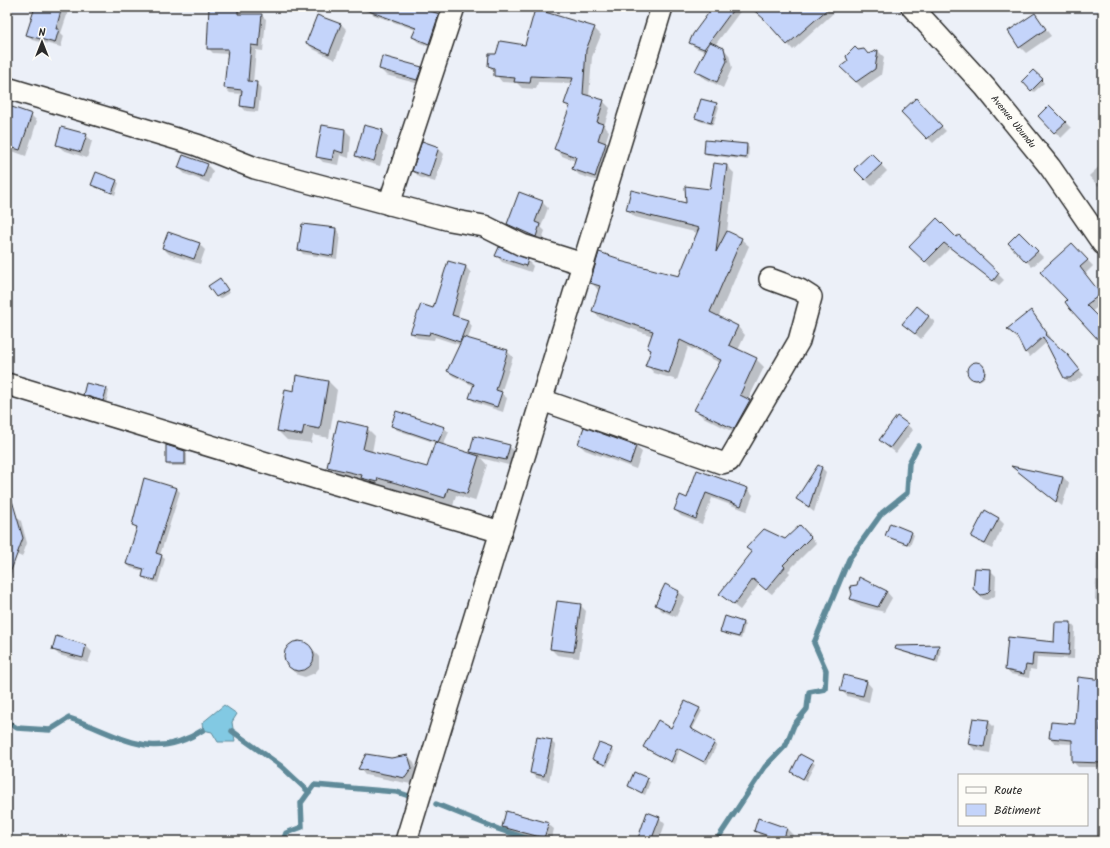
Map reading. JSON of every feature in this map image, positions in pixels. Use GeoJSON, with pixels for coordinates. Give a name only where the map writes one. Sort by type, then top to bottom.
{"type":"FeatureCollection","features":[{"type":"Feature","properties":{"kind":"street"},"geometry":{"type":"LineString","coordinates":[[389,204],[454,7]]}},
{"type":"Feature","properties":{"kind":"street"},"geometry":{"type":"LineString","coordinates":[[406,841],[662,7]]}},
{"type":"Feature","properties":{"kind":"street","name":"Avenue Ubundu"},"geometry":{"type":"LineString","coordinates":[[912,7],[984,87],[1050,166],[1103,244]]}},
{"type":"Feature","properties":{"kind":"street"},"geometry":{"type":"LineString","coordinates":[[7,88],[197,145],[254,168],[450,220],[484,226],[518,243],[583,264]]}},
{"type":"Feature","properties":{"kind":"street"},"geometry":{"type":"LineString","coordinates":[[542,400],[722,463],[729,461],[799,341],[811,297],[800,290],[770,279]]}},
{"type":"Feature","properties":{"kind":"street"},"geometry":{"type":"LineString","coordinates":[[7,384],[319,479],[501,532]]}},
{"type":"Feature","properties":{"kind":"water"},"geometry":{"type":"Polygon","coordinates":[[[224,705],[237,714],[232,722],[235,742],[218,742],[212,732],[203,730],[202,723],[224,705]]]}},
{"type":"Feature","properties":{"kind":"building"},"geometry":{"type":"Polygon","coordinates":[[[35,7],[62,7],[56,29],[59,29],[55,43],[26,35],[35,7]]]}},
{"type":"Feature","properties":{"kind":"building"},"geometry":{"type":"Polygon","coordinates":[[[209,7],[238,8],[238,14],[262,14],[259,46],[251,45],[248,81],[257,82],[254,108],[240,106],[242,90],[224,88],[228,49],[207,49],[209,7]]]}},
{"type":"Feature","properties":{"kind":"building"},"geometry":{"type":"Polygon","coordinates":[[[363,7],[420,7],[439,14],[429,44],[412,37],[416,28],[363,9],[363,7]]]}},
{"type":"Feature","properties":{"kind":"building"},"geometry":{"type":"Polygon","coordinates":[[[713,7],[735,7],[704,49],[689,43],[693,34],[713,7]]]}},
{"type":"Feature","properties":{"kind":"building"},"geometry":{"type":"Polygon","coordinates":[[[750,7],[830,7],[787,45],[764,19],[750,7]]]}},
{"type":"Feature","properties":{"kind":"building"},"geometry":{"type":"Polygon","coordinates":[[[535,9],[595,27],[586,50],[583,94],[604,100],[597,122],[603,124],[598,140],[606,143],[595,177],[572,169],[576,157],[554,149],[570,106],[564,104],[573,78],[531,76],[530,83],[514,82],[515,78],[494,76],[494,68],[488,66],[489,54],[496,54],[500,41],[525,45],[535,9]]]}},
{"type":"Feature","properties":{"kind":"building"},"geometry":{"type":"Polygon","coordinates":[[[1035,13],[1046,29],[1019,48],[1008,31],[1035,13]]]}},
{"type":"Feature","properties":{"kind":"building"},"geometry":{"type":"Polygon","coordinates":[[[317,15],[341,24],[329,54],[306,43],[317,15]]]}},
{"type":"Feature","properties":{"kind":"building"},"geometry":{"type":"Polygon","coordinates":[[[710,42],[724,48],[727,61],[717,82],[695,71],[710,42]]]}},
{"type":"Feature","properties":{"kind":"building"},"geometry":{"type":"Polygon","coordinates":[[[855,47],[858,50],[864,49],[868,54],[878,50],[875,69],[856,82],[840,67],[848,61],[846,56],[855,47]]]}},
{"type":"Feature","properties":{"kind":"building"},"geometry":{"type":"Polygon","coordinates":[[[382,56],[422,67],[417,80],[379,69],[382,56]]]}},
{"type":"Feature","properties":{"kind":"building"},"geometry":{"type":"Polygon","coordinates":[[[1033,70],[1043,79],[1031,91],[1022,81],[1033,70]]]}},
{"type":"Feature","properties":{"kind":"building"},"geometry":{"type":"Polygon","coordinates":[[[916,98],[942,126],[927,139],[901,112],[916,98]]]}},
{"type":"Feature","properties":{"kind":"building"},"geometry":{"type":"Polygon","coordinates":[[[701,99],[717,103],[711,123],[695,118],[701,99]]]}},
{"type":"Feature","properties":{"kind":"building"},"geometry":{"type":"Polygon","coordinates":[[[1049,105],[1066,122],[1054,133],[1038,116],[1049,105]]]}},
{"type":"Feature","properties":{"kind":"building"},"geometry":{"type":"Polygon","coordinates":[[[9,106],[32,114],[20,150],[7,146],[7,114],[9,106]]]}},
{"type":"Feature","properties":{"kind":"building"},"geometry":{"type":"Polygon","coordinates":[[[322,125],[345,129],[343,153],[334,150],[332,160],[316,157],[322,125]]]}},
{"type":"Feature","properties":{"kind":"building"},"geometry":{"type":"Polygon","coordinates":[[[364,125],[383,130],[374,161],[355,156],[364,125]]]}},
{"type":"Feature","properties":{"kind":"building"},"geometry":{"type":"Polygon","coordinates":[[[61,127],[87,134],[81,152],[56,145],[61,127]]]}},
{"type":"Feature","properties":{"kind":"building"},"geometry":{"type":"Polygon","coordinates":[[[705,140],[747,144],[746,158],[704,153],[705,140]]]}},
{"type":"Feature","properties":{"kind":"building"},"geometry":{"type":"Polygon","coordinates":[[[422,141],[439,147],[429,177],[412,171],[422,141]]]}},
{"type":"Feature","properties":{"kind":"building"},"geometry":{"type":"Polygon","coordinates":[[[871,153],[882,164],[865,180],[854,169],[871,153]]]}},
{"type":"Feature","properties":{"kind":"building"},"geometry":{"type":"Polygon","coordinates":[[[183,155],[208,164],[203,177],[178,168],[183,155]]]}},
{"type":"Feature","properties":{"kind":"building"},"geometry":{"type":"Polygon","coordinates":[[[714,163],[727,165],[716,252],[727,231],[742,238],[710,312],[738,326],[729,345],[757,358],[740,395],[750,400],[734,429],[694,410],[721,360],[680,340],[669,373],[645,366],[651,350],[647,348],[653,331],[592,311],[600,286],[590,283],[599,252],[620,259],[620,261],[679,276],[699,228],[626,210],[631,190],[686,203],[685,186],[710,189],[714,163]]]}},
{"type":"Feature","properties":{"kind":"building"},"geometry":{"type":"Polygon","coordinates":[[[96,172],[117,180],[112,193],[91,185],[96,172]]]}},
{"type":"Feature","properties":{"kind":"building"},"geometry":{"type":"Polygon","coordinates":[[[519,192],[543,201],[535,222],[540,224],[536,237],[507,224],[519,192]]]}},
{"type":"Feature","properties":{"kind":"building"},"geometry":{"type":"Polygon","coordinates":[[[937,218],[956,237],[959,235],[999,273],[993,281],[944,243],[925,262],[909,247],[937,218]]]}},
{"type":"Feature","properties":{"kind":"building"},"geometry":{"type":"Polygon","coordinates":[[[302,224],[336,228],[333,256],[298,250],[302,224]]]}},
{"type":"Feature","properties":{"kind":"building"},"geometry":{"type":"Polygon","coordinates":[[[168,232],[200,243],[194,259],[162,248],[168,232]]]}},
{"type":"Feature","properties":{"kind":"building"},"geometry":{"type":"Polygon","coordinates":[[[1019,232],[1038,251],[1026,262],[1008,243],[1019,232]]]}},
{"type":"Feature","properties":{"kind":"building"},"geometry":{"type":"Polygon","coordinates":[[[1072,243],[1088,260],[1080,267],[1101,294],[1086,305],[1103,322],[1103,345],[1070,309],[1065,302],[1067,300],[1040,272],[1072,243]]]}},
{"type":"Feature","properties":{"kind":"building"},"geometry":{"type":"Polygon","coordinates":[[[499,247],[528,259],[526,266],[495,256],[499,247]]]}},
{"type":"Feature","properties":{"kind":"building"},"geometry":{"type":"Polygon","coordinates":[[[448,261],[466,266],[452,315],[468,320],[460,342],[430,332],[429,335],[410,333],[421,304],[433,308],[448,261]]]}},
{"type":"Feature","properties":{"kind":"building"},"geometry":{"type":"Polygon","coordinates":[[[220,278],[228,290],[216,297],[208,286],[220,278]]]}},
{"type":"Feature","properties":{"kind":"building"},"geometry":{"type":"Polygon","coordinates":[[[917,306],[929,316],[915,334],[902,324],[917,306]]]}},
{"type":"Feature","properties":{"kind":"building"},"geometry":{"type":"Polygon","coordinates":[[[1031,310],[1047,333],[1045,335],[1068,355],[1080,370],[1070,378],[1064,378],[1043,337],[1025,353],[1017,337],[1007,329],[1031,310]]]}},
{"type":"Feature","properties":{"kind":"building"},"geometry":{"type":"Polygon","coordinates":[[[463,337],[508,350],[496,390],[502,392],[497,407],[469,398],[474,384],[447,371],[463,337]]]}},
{"type":"Feature","properties":{"kind":"building"},"geometry":{"type":"Polygon","coordinates":[[[976,362],[982,365],[985,371],[982,377],[976,380],[970,377],[967,371],[970,365],[976,362]]]}},
{"type":"Feature","properties":{"kind":"building"},"geometry":{"type":"Polygon","coordinates":[[[296,375],[328,381],[320,429],[304,426],[302,435],[277,431],[285,389],[294,391],[296,375]]]}},
{"type":"Feature","properties":{"kind":"building"},"geometry":{"type":"Polygon","coordinates":[[[86,383],[107,388],[103,401],[83,395],[86,383]]]}},
{"type":"Feature","properties":{"kind":"building"},"geometry":{"type":"Polygon","coordinates":[[[396,411],[445,427],[438,442],[391,426],[396,411]]]}},
{"type":"Feature","properties":{"kind":"building"},"geometry":{"type":"Polygon","coordinates":[[[897,416],[908,424],[890,448],[879,440],[897,416]]]}},
{"type":"Feature","properties":{"kind":"building"},"geometry":{"type":"Polygon","coordinates":[[[338,420],[368,427],[363,449],[427,467],[435,442],[479,456],[467,494],[448,488],[445,498],[378,478],[377,482],[361,478],[362,475],[327,467],[338,420]]]}},
{"type":"Feature","properties":{"kind":"building"},"geometry":{"type":"Polygon","coordinates":[[[584,427],[636,446],[630,464],[578,444],[584,427]]]}},
{"type":"Feature","properties":{"kind":"building"},"geometry":{"type":"Polygon","coordinates":[[[474,436],[510,445],[506,460],[470,452],[474,436]]]}},
{"type":"Feature","properties":{"kind":"building"},"geometry":{"type":"Polygon","coordinates":[[[166,445],[185,451],[185,464],[166,464],[166,445]]]}},
{"type":"Feature","properties":{"kind":"building"},"geometry":{"type":"Polygon","coordinates":[[[818,465],[822,467],[809,507],[796,499],[818,465]]]}},
{"type":"Feature","properties":{"kind":"building"},"geometry":{"type":"Polygon","coordinates":[[[1011,466],[1063,477],[1056,502],[1011,466]]]}},
{"type":"Feature","properties":{"kind":"building"},"geometry":{"type":"Polygon","coordinates":[[[697,470],[748,488],[741,506],[706,493],[696,519],[674,510],[680,495],[687,498],[697,470]]]}},
{"type":"Feature","properties":{"kind":"building"},"geometry":{"type":"Polygon","coordinates":[[[144,478],[177,488],[156,553],[162,555],[155,580],[142,577],[144,569],[126,564],[137,527],[132,525],[144,478]]]}},
{"type":"Feature","properties":{"kind":"building"},"geometry":{"type":"Polygon","coordinates":[[[11,497],[23,538],[9,576],[7,576],[7,498],[11,497]]]}},
{"type":"Feature","properties":{"kind":"building"},"geometry":{"type":"Polygon","coordinates":[[[985,510],[999,518],[985,544],[971,537],[985,510]]]}},
{"type":"Feature","properties":{"kind":"building"},"geometry":{"type":"Polygon","coordinates":[[[890,523],[912,532],[907,544],[885,536],[890,523]]]}},
{"type":"Feature","properties":{"kind":"building"},"geometry":{"type":"Polygon","coordinates":[[[800,525],[811,537],[783,565],[785,567],[766,590],[753,579],[734,605],[719,594],[752,552],[746,548],[764,529],[785,539],[800,525]]]}},
{"type":"Feature","properties":{"kind":"building"},"geometry":{"type":"Polygon","coordinates":[[[975,568],[991,569],[990,590],[986,594],[981,595],[973,589],[975,568]]]}},
{"type":"Feature","properties":{"kind":"building"},"geometry":{"type":"Polygon","coordinates":[[[859,577],[887,591],[878,607],[850,599],[852,594],[850,586],[857,585],[859,577]]]}},
{"type":"Feature","properties":{"kind":"building"},"geometry":{"type":"Polygon","coordinates":[[[665,584],[679,591],[670,612],[655,605],[665,584]]]}},
{"type":"Feature","properties":{"kind":"building"},"geometry":{"type":"Polygon","coordinates":[[[557,601],[581,604],[574,652],[550,649],[557,601]]]}},
{"type":"Feature","properties":{"kind":"building"},"geometry":{"type":"Polygon","coordinates":[[[725,616],[743,622],[739,637],[720,632],[725,616]]]}},
{"type":"Feature","properties":{"kind":"building"},"geometry":{"type":"Polygon","coordinates":[[[1055,622],[1071,622],[1069,655],[1033,653],[1032,666],[1026,665],[1024,674],[1005,670],[1008,637],[1054,642],[1055,622]]]}},
{"type":"Feature","properties":{"kind":"building"},"geometry":{"type":"Polygon","coordinates":[[[56,636],[86,645],[83,658],[52,650],[56,636]]]}},
{"type":"Feature","properties":{"kind":"building"},"geometry":{"type":"Polygon","coordinates":[[[299,641],[310,645],[314,656],[310,667],[299,671],[288,667],[284,656],[288,645],[299,641]]]}},
{"type":"Feature","properties":{"kind":"building"},"geometry":{"type":"Polygon","coordinates":[[[939,645],[935,661],[895,649],[896,646],[939,645]]]}},
{"type":"Feature","properties":{"kind":"building"},"geometry":{"type":"Polygon","coordinates":[[[844,675],[867,681],[863,696],[840,691],[844,675]]]}},
{"type":"Feature","properties":{"kind":"building"},"geometry":{"type":"Polygon","coordinates":[[[1078,677],[1103,680],[1100,731],[1103,731],[1103,763],[1072,762],[1072,740],[1049,738],[1051,722],[1075,724],[1078,677]]]}},
{"type":"Feature","properties":{"kind":"building"},"geometry":{"type":"Polygon","coordinates":[[[685,701],[700,708],[690,728],[715,742],[704,762],[677,748],[671,762],[643,747],[658,720],[671,728],[685,701]]]}},
{"type":"Feature","properties":{"kind":"building"},"geometry":{"type":"Polygon","coordinates":[[[973,718],[989,720],[984,747],[968,744],[973,718]]]}},
{"type":"Feature","properties":{"kind":"building"},"geometry":{"type":"Polygon","coordinates":[[[537,737],[552,740],[544,776],[530,773],[537,737]]]}},
{"type":"Feature","properties":{"kind":"building"},"geometry":{"type":"Polygon","coordinates":[[[599,743],[612,748],[605,765],[592,759],[599,743]]]}},
{"type":"Feature","properties":{"kind":"building"},"geometry":{"type":"Polygon","coordinates":[[[366,754],[391,758],[408,755],[412,768],[405,778],[358,769],[366,754]]]}},
{"type":"Feature","properties":{"kind":"building"},"geometry":{"type":"Polygon","coordinates":[[[800,754],[813,761],[803,779],[791,772],[800,754]]]}},
{"type":"Feature","properties":{"kind":"building"},"geometry":{"type":"Polygon","coordinates":[[[634,772],[648,778],[642,793],[628,786],[634,772]]]}},
{"type":"Feature","properties":{"kind":"building"},"geometry":{"type":"Polygon","coordinates":[[[506,811],[549,823],[544,838],[502,827],[506,811]]]}},
{"type":"Feature","properties":{"kind":"building"},"geometry":{"type":"Polygon","coordinates":[[[647,812],[660,817],[651,841],[637,841],[647,812]]]}},
{"type":"Feature","properties":{"kind":"building"},"geometry":{"type":"Polygon","coordinates":[[[758,818],[787,828],[783,841],[754,831],[758,818]]]}},
{"type":"Feature","properties":{"kind":"waterway"},"geometry":{"type":"LineString","coordinates":[[716,841],[765,767],[786,745],[794,725],[807,709],[809,692],[825,689],[826,670],[814,643],[849,559],[882,513],[907,493],[909,463],[918,446]]}},
{"type":"Feature","properties":{"kind":"waterway"},"geometry":{"type":"LineString","coordinates":[[7,722],[17,728],[50,730],[69,718],[135,743],[151,745],[167,745],[184,740],[203,730]]}},
{"type":"Feature","properties":{"kind":"waterway"},"geometry":{"type":"LineString","coordinates":[[232,731],[281,766],[309,792]]}},
{"type":"Feature","properties":{"kind":"waterway"},"geometry":{"type":"LineString","coordinates":[[283,841],[286,833],[302,827],[301,803],[314,785],[397,792],[409,796]]}},
{"type":"Feature","properties":{"kind":"waterway"},"geometry":{"type":"LineString","coordinates":[[436,804],[498,829],[535,841]]}}]}
